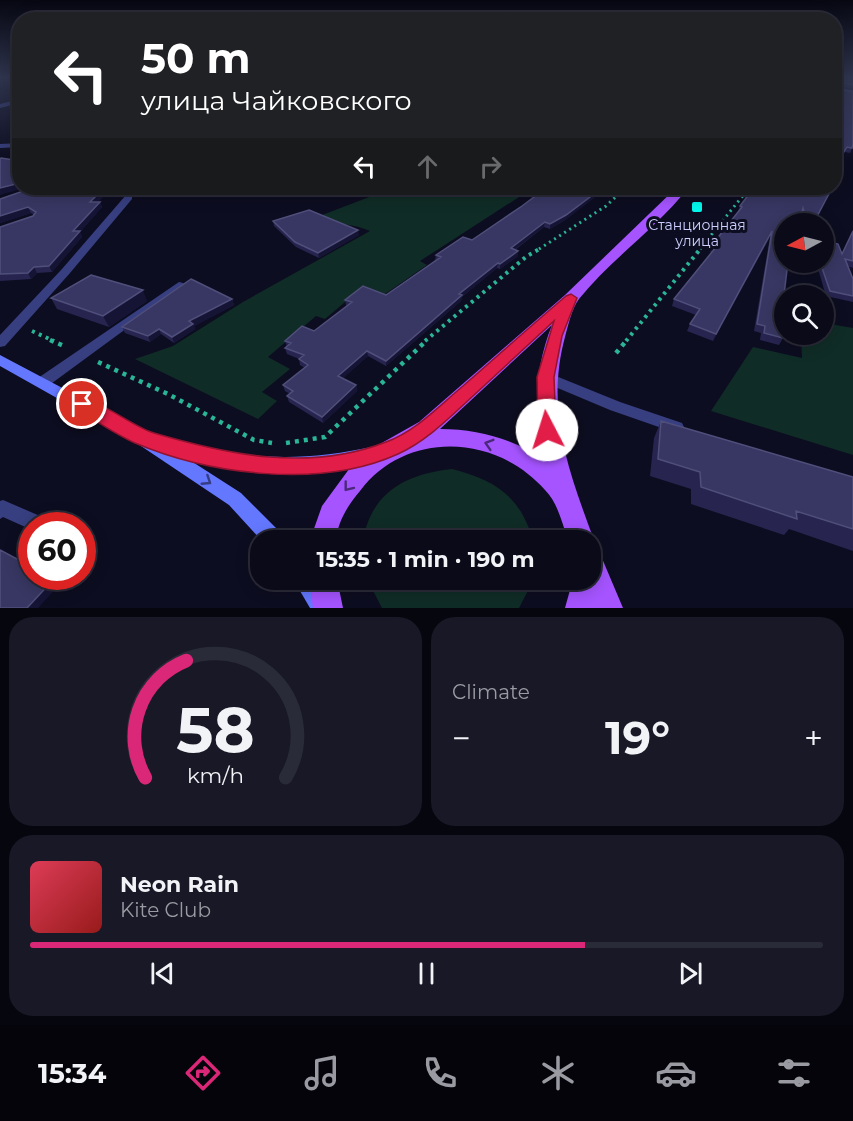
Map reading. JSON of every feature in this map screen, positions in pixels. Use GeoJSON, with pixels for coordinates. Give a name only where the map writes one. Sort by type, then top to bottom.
{"type":"FeatureCollection","features":[{"type":"Feature","properties":{"kind":"main road"},"geometry":{"type":"LineString","coordinates":[[327,530],[337,502],[352,481],[392,449],[427,428],[571,298],[675,195]]}},
{"type":"Feature","properties":{"kind":"main road"},"geometry":{"type":"LineString","coordinates":[[571,298],[555,336],[546,377],[547,430],[567,503],[577,530]]}},
{"type":"Feature","properties":{"kind":"main road"},"geometry":{"type":"LineString","coordinates":[[0,360],[141,437],[235,499],[264,530]]}},
{"type":"Feature","properties":{"kind":"main road"},"geometry":{"type":"LineString","coordinates":[[141,437],[213,459],[276,467],[299,467],[346,461],[445,439],[482,441],[508,450],[533,465],[554,482],[567,503]]}},
{"type":"Feature","properties":{"kind":"main road"},"geometry":{"type":"LineString","coordinates":[[311,590],[323,608]]}},
{"type":"Feature","properties":{"kind":"main road"},"geometry":{"type":"LineString","coordinates":[[325,590],[328,608]]}},
{"type":"Feature","properties":{"kind":"main road"},"geometry":{"type":"LineString","coordinates":[[580,608],[584,590]]}},
{"type":"Feature","properties":{"kind":"main road"},"geometry":{"type":"LineString","coordinates":[[601,590],[608,608]]}},
{"type":"Feature","properties":{"kind":"lane"},"geometry":{"type":"LineString","coordinates":[[0,343],[129,197]]}},
{"type":"Feature","properties":{"kind":"lane"},"geometry":{"type":"LineString","coordinates":[[43,382],[179,285]]}},
{"type":"Feature","properties":{"kind":"lane"},"geometry":{"type":"LineString","coordinates":[[546,377],[615,406],[690,432]]}},
{"type":"Feature","properties":{"kind":"lane"},"geometry":{"type":"LineString","coordinates":[[0,510],[3,508],[18,515]]}},
{"type":"Feature","properties":{"kind":"path"},"geometry":{"type":"LineString","coordinates":[[30,330],[168,394],[255,440],[280,444],[325,437],[437,330],[527,256],[597,213],[617,195]]}},
{"type":"Feature","properties":{"kind":"path"},"geometry":{"type":"LineString","coordinates":[[616,353],[743,195]]}},
{"type":"Feature","properties":{"kind":"green space"},"geometry":{"type":"Polygon","coordinates":[[[375,195],[522,195],[420,261],[427,265],[385,294],[364,286],[325,319],[316,316],[268,357],[290,369],[262,392],[277,401],[258,419],[135,359],[173,346],[243,302],[370,231],[317,217],[375,195]]]}},
{"type":"Feature","properties":{"kind":"green space"},"geometry":{"type":"Polygon","coordinates":[[[834,325],[853,328],[853,455],[711,411],[753,347],[802,358],[801,345],[834,345],[834,325]]]}},
{"type":"Feature","properties":{"kind":"green space"},"geometry":{"type":"Polygon","coordinates":[[[452,469],[493,485],[513,501],[530,530],[366,530],[374,509],[383,497],[406,481],[436,471],[452,469]]]}},
{"type":"Feature","properties":{"kind":"green space"},"geometry":{"type":"Polygon","coordinates":[[[373,590],[528,590],[519,608],[382,608],[373,590]]]}},
{"type":"Feature","properties":{"kind":"building"},"geometry":{"type":"Polygon","coordinates":[[[842,105],[853,105],[853,144],[852,148],[847,147],[842,154],[842,105]]]}},
{"type":"Feature","properties":{"kind":"building"},"geometry":{"type":"Polygon","coordinates":[[[0,159],[12,160],[12,185],[0,188],[0,159]]]}},
{"type":"Feature","properties":{"kind":"building"},"geometry":{"type":"Polygon","coordinates":[[[12,195],[97,195],[90,202],[100,202],[73,231],[80,231],[49,266],[34,267],[28,273],[0,274],[0,227],[33,216],[36,212],[28,207],[0,216],[0,199],[12,195]]]}},
{"type":"Feature","properties":{"kind":"building"},"geometry":{"type":"Polygon","coordinates":[[[537,195],[593,195],[566,215],[550,224],[545,222],[511,248],[518,251],[500,264],[498,263],[459,294],[462,295],[386,361],[367,351],[338,376],[356,385],[322,417],[287,396],[293,391],[283,385],[308,365],[299,359],[304,355],[285,348],[291,343],[285,341],[302,326],[314,331],[352,302],[345,300],[363,286],[386,295],[441,257],[436,255],[463,237],[472,240],[537,195]]]}},
{"type":"Feature","properties":{"kind":"building"},"geometry":{"type":"Polygon","coordinates":[[[748,195],[828,195],[819,213],[805,213],[803,208],[802,213],[774,213],[774,273],[787,273],[785,285],[774,285],[774,336],[764,333],[765,326],[757,324],[772,231],[716,334],[690,324],[700,309],[674,299],[716,247],[712,245],[742,207],[740,206],[748,195]]]}},
{"type":"Feature","properties":{"kind":"building"},"geometry":{"type":"Polygon","coordinates":[[[309,210],[358,230],[318,253],[295,242],[273,221],[309,210]]]}},
{"type":"Feature","properties":{"kind":"building"},"geometry":{"type":"Polygon","coordinates":[[[853,231],[853,261],[845,259],[853,279],[853,296],[834,292],[834,285],[828,285],[824,273],[834,273],[834,243],[838,244],[842,254],[853,231]]]}},
{"type":"Feature","properties":{"kind":"building"},"geometry":{"type":"Polygon","coordinates":[[[91,275],[143,290],[103,316],[51,298],[91,275]]]}},
{"type":"Feature","properties":{"kind":"building"},"geometry":{"type":"Polygon","coordinates":[[[191,279],[232,299],[189,321],[193,324],[172,337],[159,329],[148,336],[122,327],[191,279]]]}},
{"type":"Feature","properties":{"kind":"building"},"geometry":{"type":"Polygon","coordinates":[[[661,421],[853,477],[853,529],[796,511],[797,519],[701,487],[700,472],[658,459],[661,421]]]}},
{"type":"Feature","properties":{"kind":"building"},"geometry":{"type":"Polygon","coordinates":[[[0,550],[18,560],[18,590],[44,590],[27,608],[0,608],[0,550]]]}},
{"type":"Feature","properties":{"kind":"place","name":"Станционная улица"},"geometry":{"type":"Point","coordinates":[697,207]}},
{"type":"Feature","properties":{"kind":"route"},"geometry":{"type":"LineString","coordinates":[[82,404],[141,437],[213,459],[276,467],[299,467],[346,461],[392,449],[427,428],[571,298],[555,336],[546,377],[544,392],[547,430]]}}]}
